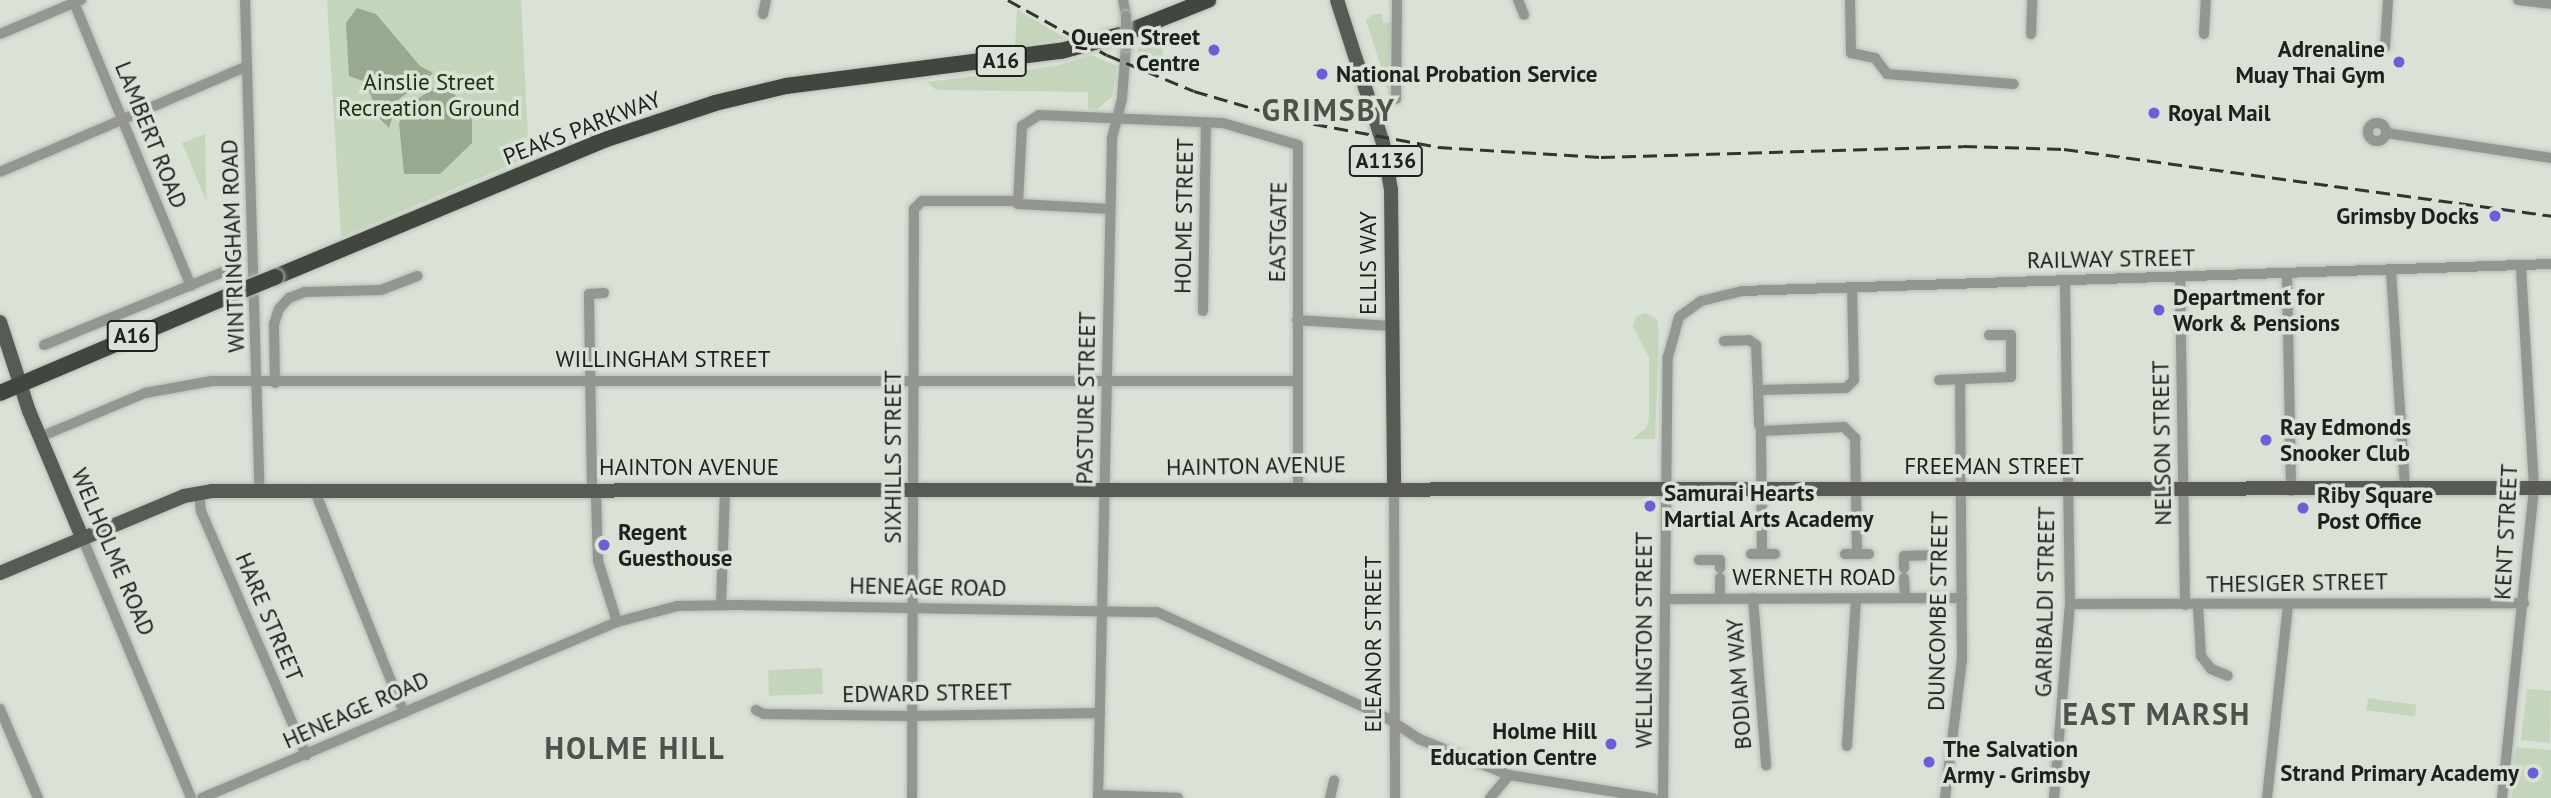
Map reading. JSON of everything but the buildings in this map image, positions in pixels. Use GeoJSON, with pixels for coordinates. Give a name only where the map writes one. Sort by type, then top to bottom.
{"type":"FeatureCollection","features":[{"type":"Feature","properties":{"kind":"highway","name":"PEAKS PARKWAY"},"geometry":{"type":"LineString","coordinates":[[0,393],[604,140],[715,103],[786,86],[1050,53],[1133,31],[1208,0]]}},
{"type":"Feature","properties":{"kind":"main road","name":"ELLIS WAY"},"geometry":{"type":"LineString","coordinates":[[1336,1],[1383,143],[1391,190],[1390,326],[1394,489]]}},
{"type":"Feature","properties":{"kind":"main road","name":"WELHOLME ROAD"},"geometry":{"type":"LineString","coordinates":[[0,322],[40,437],[82,537]]}},
{"type":"Feature","properties":{"kind":"main road","name":"FREEMAN STREET"},"geometry":{"type":"LineString","coordinates":[[1394,489],[1962,488],[2291,491],[2551,488]]}},
{"type":"Feature","properties":{"kind":"main road","name":"HAINTON AVENUE"},"geometry":{"type":"LineString","coordinates":[[0,573],[82,537],[199,493],[314,489],[1394,489]]}},
{"type":"Feature","properties":{"kind":"street","name":"WINTRINGHAM ROAD"},"geometry":{"type":"LineString","coordinates":[[245,0],[259,383],[260,491]]}},
{"type":"Feature","properties":{"kind":"street"},"geometry":{"type":"LineString","coordinates":[[763,14],[766,0]]}},
{"type":"Feature","properties":{"kind":"street","name":"PASTURE STREET"},"geometry":{"type":"LineString","coordinates":[[1098,797],[1110,209],[1116,118],[1125,83],[1126,16],[1123,0]]}},
{"type":"Feature","properties":{"kind":"street"},"geometry":{"type":"LineString","coordinates":[[1396,99],[1397,0]]}},
{"type":"Feature","properties":{"kind":"street"},"geometry":{"type":"LineString","coordinates":[[1518,0],[1524,15]]}},
{"type":"Feature","properties":{"kind":"street"},"geometry":{"type":"LineString","coordinates":[[1850,0],[1851,53],[1875,58],[1887,74],[2014,84]]}},
{"type":"Feature","properties":{"kind":"street"},"geometry":{"type":"LineString","coordinates":[[2031,34],[2032,0]]}},
{"type":"Feature","properties":{"kind":"street"},"geometry":{"type":"LineString","coordinates":[[2204,34],[2206,0]]}},
{"type":"Feature","properties":{"kind":"street"},"geometry":{"type":"LineString","coordinates":[[2385,47],[2388,0]]}},
{"type":"Feature","properties":{"kind":"street"},"geometry":{"type":"LineString","coordinates":[[2519,0],[2551,4]]}},
{"type":"Feature","properties":{"kind":"street"},"geometry":{"type":"LineString","coordinates":[[0,34],[76,1]]}},
{"type":"Feature","properties":{"kind":"street","name":"LAMBERT ROAD"},"geometry":{"type":"LineString","coordinates":[[76,1],[191,286]]}},
{"type":"Feature","properties":{"kind":"street"},"geometry":{"type":"LineString","coordinates":[[0,172],[247,66]]}},
{"type":"Feature","properties":{"kind":"street"},"geometry":{"type":"LineString","coordinates":[[1110,209],[1017,202],[1019,132],[1028,120],[1039,115],[1206,122]]}},
{"type":"Feature","properties":{"kind":"street","name":"EASTGATE"},"geometry":{"type":"LineString","coordinates":[[1206,122],[1282,137],[1298,145],[1298,489]]}},
{"type":"Feature","properties":{"kind":"street","name":"HOLME STREET"},"geometry":{"type":"LineString","coordinates":[[1203,311],[1206,122]]}},
{"type":"Feature","properties":{"kind":"street"},"geometry":{"type":"LineString","coordinates":[[2386,133],[2551,158]]}},
{"type":"Feature","properties":{"kind":"street","name":"SIXHILLS STREET"},"geometry":{"type":"LineString","coordinates":[[912,798],[914,209],[918,202],[1017,202]]}},
{"type":"Feature","properties":{"kind":"street","name":"RAILWAY STREET"},"geometry":{"type":"LineString","coordinates":[[1679,317],[1712,295],[1727,292],[2065,280],[2180,280],[2551,264]]}},
{"type":"Feature","properties":{"kind":"street","name":"KENT STREET"},"geometry":{"type":"LineString","coordinates":[[2502,798],[2534,488],[2521,267]]}},
{"type":"Feature","properties":{"kind":"street"},"geometry":{"type":"LineString","coordinates":[[44,345],[230,270]]}},
{"type":"Feature","properties":{"kind":"street"},"geometry":{"type":"LineString","coordinates":[[2391,271],[2405,489]]}},
{"type":"Feature","properties":{"kind":"street"},"geometry":{"type":"LineString","coordinates":[[2287,275],[2291,491]]}},
{"type":"Feature","properties":{"kind":"street"},"geometry":{"type":"LineString","coordinates":[[275,383],[274,324],[279,309],[289,298],[305,292],[381,290],[417,276]]}},
{"type":"Feature","properties":{"kind":"street","name":"GARIBALDI STREET"},"geometry":{"type":"LineString","coordinates":[[2054,798],[2070,604],[2065,280]]}},
{"type":"Feature","properties":{"kind":"street","name":"NELSON STREET"},"geometry":{"type":"LineString","coordinates":[[2180,280],[2185,606]]}},
{"type":"Feature","properties":{"kind":"street"},"geometry":{"type":"LineString","coordinates":[[1758,390],[1838,389],[1851,384],[1852,287]]}},
{"type":"Feature","properties":{"kind":"street"},"geometry":{"type":"LineString","coordinates":[[604,293],[589,294],[588,380],[598,561],[617,622]]}},
{"type":"Feature","properties":{"kind":"street","name":"WELLINGTON STREET"},"geometry":{"type":"LineString","coordinates":[[1663,798],[1668,358],[1679,317]]}},
{"type":"Feature","properties":{"kind":"street"},"geometry":{"type":"LineString","coordinates":[[1297,320],[1390,326]]}},
{"type":"Feature","properties":{"kind":"street"},"geometry":{"type":"LineString","coordinates":[[1939,380],[1960,382],[2011,377],[2011,335],[1989,335]]}},
{"type":"Feature","properties":{"kind":"street"},"geometry":{"type":"LineString","coordinates":[[1724,341],[1749,340],[1756,345],[1762,489],[1757,554],[1774,554]]}},
{"type":"Feature","properties":{"kind":"street","name":"WILLINGHAM STREET"},"geometry":{"type":"LineString","coordinates":[[40,437],[167,387],[212,381],[1296,381]]}},
{"type":"Feature","properties":{"kind":"street","name":"DUNCOMBE STREET"},"geometry":{"type":"LineString","coordinates":[[1945,798],[1960,690],[1960,382]]}},
{"type":"Feature","properties":{"kind":"street"},"geometry":{"type":"LineString","coordinates":[[1759,430],[1844,427],[1855,438],[1857,554]]}},
{"type":"Feature","properties":{"kind":"street"},"geometry":{"type":"LineString","coordinates":[[721,605],[725,488]]}},
{"type":"Feature","properties":{"kind":"street"},"geometry":{"type":"LineString","coordinates":[[314,489],[404,713]]}},
{"type":"Feature","properties":{"kind":"street","name":"ELEANOR STREET"},"geometry":{"type":"LineString","coordinates":[[1394,489],[1395,798]]}},
{"type":"Feature","properties":{"kind":"street","name":"HARE STREET"},"geometry":{"type":"LineString","coordinates":[[199,493],[201,511],[306,755]]}},
{"type":"Feature","properties":{"kind":"street","name":"WELHOLME ROAD"},"geometry":{"type":"LineString","coordinates":[[82,537],[191,798]]}},
{"type":"Feature","properties":{"kind":"street"},"geometry":{"type":"LineString","coordinates":[[1845,554],[1869,554]]}},
{"type":"Feature","properties":{"kind":"street"},"geometry":{"type":"LineString","coordinates":[[1905,598],[1900,556],[1927,555]]}},
{"type":"Feature","properties":{"kind":"street"},"geometry":{"type":"LineString","coordinates":[[1699,560],[1721,566],[1720,599]]}},
{"type":"Feature","properties":{"kind":"street","name":"BODIAM WAY"},"geometry":{"type":"LineString","coordinates":[[1753,598],[1766,765]]}},
{"type":"Feature","properties":{"kind":"street"},"geometry":{"type":"LineString","coordinates":[[1847,746],[1856,598]]}},
{"type":"Feature","properties":{"kind":"street","name":"WERNETH ROAD"},"geometry":{"type":"LineString","coordinates":[[1666,599],[1962,598]]}},
{"type":"Feature","properties":{"kind":"street","name":"THESIGER STREET"},"geometry":{"type":"LineString","coordinates":[[2070,604],[2198,606],[2524,603]]}},
{"type":"Feature","properties":{"kind":"street"},"geometry":{"type":"LineString","coordinates":[[2267,798],[2288,604]]}},
{"type":"Feature","properties":{"kind":"street","name":"HENEAGE ROAD"},"geometry":{"type":"LineString","coordinates":[[202,798],[404,713],[531,655],[617,622],[677,606],[721,605],[1103,609],[1157,612],[1394,723],[1419,739],[1509,775],[1653,798]]}},
{"type":"Feature","properties":{"kind":"street"},"geometry":{"type":"LineString","coordinates":[[2198,606],[2201,656],[2211,669],[2228,676]]}},
{"type":"Feature","properties":{"kind":"street"},"geometry":{"type":"LineString","coordinates":[[0,709],[38,798]]}},
{"type":"Feature","properties":{"kind":"street","name":"EDWARD STREET"},"geometry":{"type":"LineString","coordinates":[[756,710],[764,714],[1100,713]]}},
{"type":"Feature","properties":{"kind":"street"},"geometry":{"type":"LineString","coordinates":[[1490,798],[1509,775]]}},
{"type":"Feature","properties":{"kind":"street"},"geometry":{"type":"LineString","coordinates":[[1330,798],[1334,780]]}},
{"type":"Feature","properties":{"kind":"street"},"geometry":{"type":"LineString","coordinates":[[1098,797],[1171,797]]}},
{"type":"Feature","properties":{"kind":"green space","name":"Ainslie Street Recreation Ground"},"geometry":{"type":"Polygon","coordinates":[[[327,0],[521,0],[529,157],[341,237],[327,0]]]}},
{"type":"Feature","properties":{"kind":"green space"},"geometry":{"type":"Polygon","coordinates":[[[1017,9],[1065,38],[1015,47],[1017,9]]]}},
{"type":"Feature","properties":{"kind":"green space"},"geometry":{"type":"Polygon","coordinates":[[[1373,14],[1382,14],[1383,23],[1392,22],[1388,79],[1392,101],[1366,20],[1373,14]]]}},
{"type":"Feature","properties":{"kind":"green space"},"geometry":{"type":"Polygon","coordinates":[[[1163,31],[1162,63],[1137,52],[1140,40],[1163,31]]]}},
{"type":"Feature","properties":{"kind":"green space"},"geometry":{"type":"Polygon","coordinates":[[[1091,55],[1117,66],[1112,97],[1097,109],[1088,108],[1088,92],[936,90],[927,82],[1056,66],[1091,55]]]}},
{"type":"Feature","properties":{"kind":"green space"},"geometry":{"type":"Polygon","coordinates":[[[205,134],[206,188],[207,203],[182,143],[205,134]]]}},
{"type":"Feature","properties":{"kind":"green space"},"geometry":{"type":"Polygon","coordinates":[[[1645,313],[1657,319],[1659,333],[1655,439],[1632,439],[1646,428],[1649,419],[1649,357],[1633,327],[1636,317],[1645,313]]]}},
{"type":"Feature","properties":{"kind":"green space"},"geometry":{"type":"Polygon","coordinates":[[[822,668],[823,694],[769,696],[768,670],[822,668]]]}},
{"type":"Feature","properties":{"kind":"green space"},"geometry":{"type":"Polygon","coordinates":[[[2527,689],[2551,691],[2550,743],[2521,740],[2527,689]]]}},
{"type":"Feature","properties":{"kind":"green space"},"geometry":{"type":"Polygon","coordinates":[[[2368,698],[2417,705],[2415,717],[2366,710],[2368,698]]]}},
{"type":"Feature","properties":{"kind":"green space","name":"Strand Primary Academy"},"geometry":{"type":"Polygon","coordinates":[[[2516,747],[2551,750],[2551,798],[2512,798],[2516,747]]]}},
{"type":"Feature","properties":{"kind":"shaded area"},"geometry":{"type":"Polygon","coordinates":[[[357,8],[376,14],[420,66],[433,73],[398,100],[389,128],[379,118],[366,82],[349,76],[346,23],[357,8]]]}},
{"type":"Feature","properties":{"kind":"shaded area"},"geometry":{"type":"Polygon","coordinates":[[[440,83],[460,99],[472,120],[472,143],[440,174],[404,174],[399,123],[408,106],[440,83]]]}},
{"type":"Feature","properties":{"kind":"railway"},"geometry":{"type":"LineString","coordinates":[[1008,0],[1107,55],[1194,91],[1293,120],[1438,147],[1601,157],[1963,146],[2064,149],[2551,216]]}},
{"type":"Feature","properties":{"kind":"place","name":"Queen Street Centre"},"geometry":{"type":"Point","coordinates":[1214,50]}},
{"type":"Feature","properties":{"kind":"place","name":"Adrenaline Muay Thai Gym"},"geometry":{"type":"Point","coordinates":[2399,62]}},
{"type":"Feature","properties":{"kind":"place","name":"National Probation Service"},"geometry":{"type":"Point","coordinates":[1322,74]}},
{"type":"Feature","properties":{"kind":"place","name":"Royal Mail"},"geometry":{"type":"Point","coordinates":[2154,113]}},
{"type":"Feature","properties":{"kind":"place","name":"Grimsby Docks"},"geometry":{"type":"Point","coordinates":[2495,216]}},
{"type":"Feature","properties":{"kind":"place","name":"Department for Work & Pensions"},"geometry":{"type":"Point","coordinates":[2159,310]}},
{"type":"Feature","properties":{"kind":"place","name":"Ray Edmonds Snooker Club"},"geometry":{"type":"Point","coordinates":[2266,440]}},
{"type":"Feature","properties":{"kind":"place","name":"Samurai Hearts Martial Arts Academy"},"geometry":{"type":"Point","coordinates":[1650,506]}},
{"type":"Feature","properties":{"kind":"place","name":"Riby Square Post Office"},"geometry":{"type":"Point","coordinates":[2303,508]}},
{"type":"Feature","properties":{"kind":"place","name":"Regent Guesthouse"},"geometry":{"type":"Point","coordinates":[604,545]}},
{"type":"Feature","properties":{"kind":"place","name":"Holme Hill Education Centre"},"geometry":{"type":"Point","coordinates":[1611,744]}},
{"type":"Feature","properties":{"kind":"place","name":"The Salvation Army - Grimsby"},"geometry":{"type":"Point","coordinates":[1929,762]}},
{"type":"Feature","properties":{"kind":"place","name":"Strand Primary Academy"},"geometry":{"type":"Point","coordinates":[2533,773]}},
{"type":"Feature","properties":{"kind":"district","name":"GRIMSBY"},"geometry":{"type":"Point","coordinates":[1329,110]}},
{"type":"Feature","properties":{"kind":"district","name":"EAST MARSH"},"geometry":{"type":"Point","coordinates":[2157,714]}},
{"type":"Feature","properties":{"kind":"district","name":"HOLME HILL"},"geometry":{"type":"Point","coordinates":[635,748]}}]}
